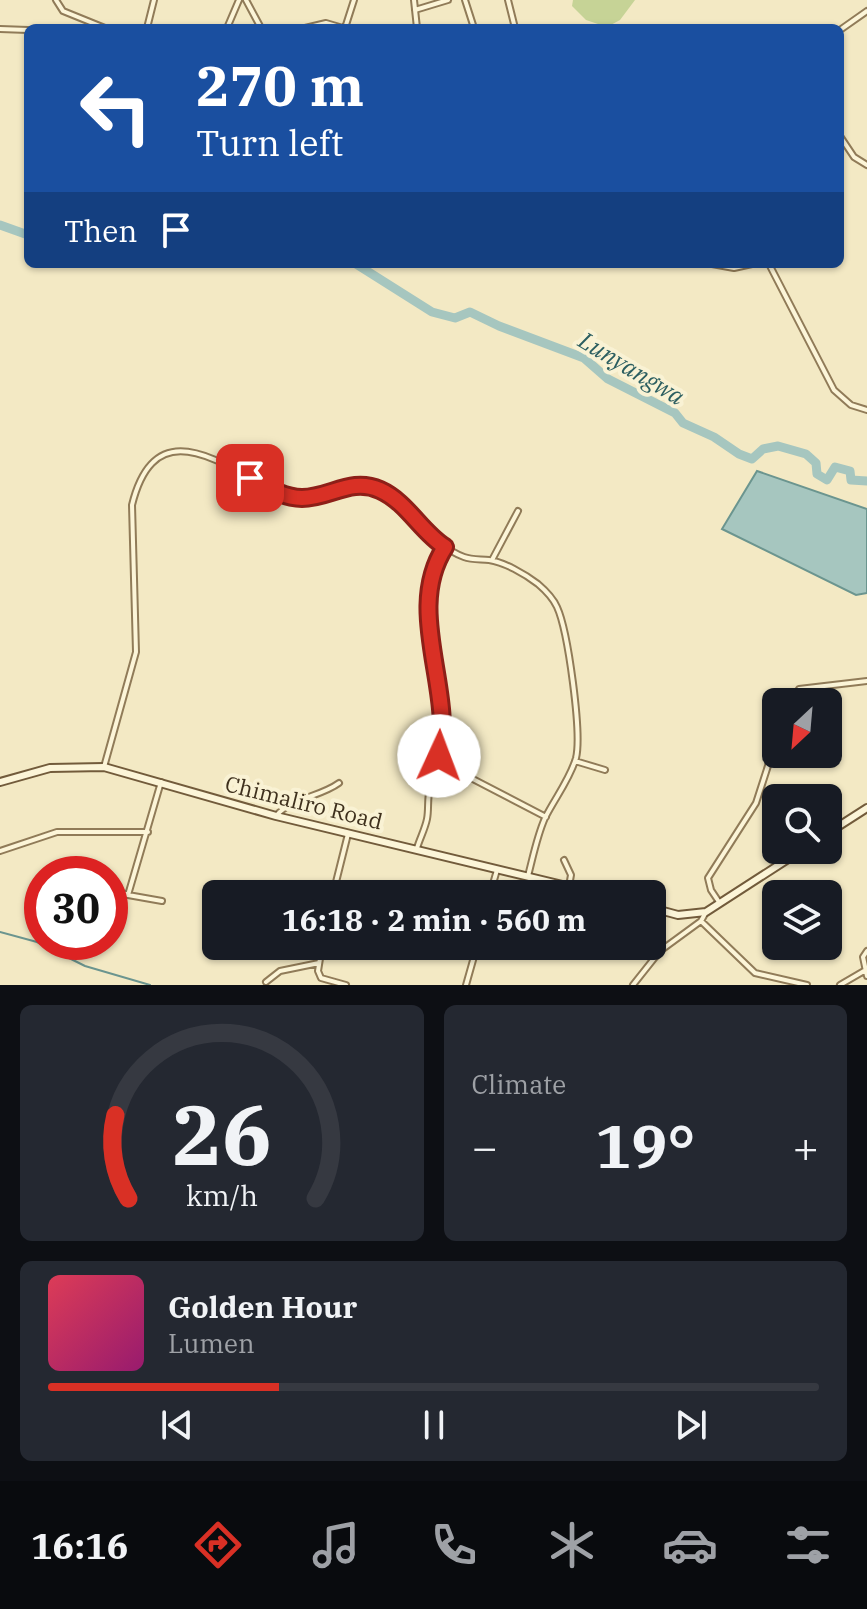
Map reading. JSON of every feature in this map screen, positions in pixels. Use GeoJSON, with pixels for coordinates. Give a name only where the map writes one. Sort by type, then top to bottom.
{"type":"FeatureCollection","features":[{"type":"Feature","properties":{"kind":"street"},"geometry":{"type":"LineString","coordinates":[[56,0],[63,11],[95,24]]}},
{"type":"Feature","properties":{"kind":"street"},"geometry":{"type":"LineString","coordinates":[[148,24],[154,0]]}},
{"type":"Feature","properties":{"kind":"street"},"geometry":{"type":"LineString","coordinates":[[229,24],[239,0]]}},
{"type":"Feature","properties":{"kind":"street"},"geometry":{"type":"LineString","coordinates":[[246,0],[259,24]]}},
{"type":"Feature","properties":{"kind":"street"},"geometry":{"type":"LineString","coordinates":[[345,24],[354,0]]}},
{"type":"Feature","properties":{"kind":"street"},"geometry":{"type":"LineString","coordinates":[[414,0],[417,24]]}},
{"type":"Feature","properties":{"kind":"street"},"geometry":{"type":"LineString","coordinates":[[415,10],[448,0]]}},
{"type":"Feature","properties":{"kind":"street"},"geometry":{"type":"LineString","coordinates":[[465,0],[473,24]]}},
{"type":"Feature","properties":{"kind":"street"},"geometry":{"type":"LineString","coordinates":[[508,0],[514,24]]}},
{"type":"Feature","properties":{"kind":"street"},"geometry":{"type":"LineString","coordinates":[[844,27],[867,11]]}},
{"type":"Feature","properties":{"kind":"street"},"geometry":{"type":"LineString","coordinates":[[0,29],[24,30]]}},
{"type":"Feature","properties":{"kind":"street"},"geometry":{"type":"LineString","coordinates":[[844,142],[854,157],[867,165]]}},
{"type":"Feature","properties":{"kind":"street"},"geometry":{"type":"LineString","coordinates":[[771,268],[834,390],[851,405],[867,410]]}},
{"type":"Feature","properties":{"kind":"street"},"geometry":{"type":"LineString","coordinates":[[104,767],[136,652],[132,505],[138,483],[154,458],[175,451],[199,454],[290,497],[304,498],[359,484],[370,486],[393,497],[445,547],[465,558],[492,560],[538,584],[556,605],[563,623],[571,672],[577,749],[575,761],[546,817],[528,876]]}},
{"type":"Feature","properties":{"kind":"street"},"geometry":{"type":"LineString","coordinates":[[492,560],[518,511]]}},
{"type":"Feature","properties":{"kind":"street"},"geometry":{"type":"LineString","coordinates":[[417,848],[427,821],[429,791],[441,747],[440,695],[432,661],[429,591],[435,567],[445,547]]}},
{"type":"Feature","properties":{"kind":"street"},"geometry":{"type":"LineString","coordinates":[[808,688],[867,681]]}},
{"type":"Feature","properties":{"kind":"street"},"geometry":{"type":"LineString","coordinates":[[441,747],[455,754],[460,771],[546,817]]}},
{"type":"Feature","properties":{"kind":"street"},"geometry":{"type":"LineString","coordinates":[[575,761],[605,770]]}},
{"type":"Feature","properties":{"kind":"street","name":"Chimaliro Road"},"geometry":{"type":"LineString","coordinates":[[0,782],[50,768],[104,767],[276,816],[544,880]]}},
{"type":"Feature","properties":{"kind":"street"},"geometry":{"type":"LineString","coordinates":[[721,904],[711,890],[708,878],[756,803],[767,768]]}},
{"type":"Feature","properties":{"kind":"street"},"geometry":{"type":"LineString","coordinates":[[161,782],[128,895],[162,901]]}},
{"type":"Feature","properties":{"kind":"street"},"geometry":{"type":"LineString","coordinates":[[276,816],[286,806],[322,793],[339,783]]}},
{"type":"Feature","properties":{"kind":"street"},"geometry":{"type":"LineString","coordinates":[[842,824],[867,808]]}},
{"type":"Feature","properties":{"kind":"street"},"geometry":{"type":"LineString","coordinates":[[0,851],[57,832],[148,832]]}},
{"type":"Feature","properties":{"kind":"street"},"geometry":{"type":"LineString","coordinates":[[337,880],[349,833]]}},
{"type":"Feature","properties":{"kind":"street"},"geometry":{"type":"LineString","coordinates":[[564,860],[570,880]]}},
{"type":"Feature","properties":{"kind":"street"},"geometry":{"type":"LineString","coordinates":[[666,912],[678,915],[706,912],[781,864]]}},
{"type":"Feature","properties":{"kind":"street"},"geometry":{"type":"LineString","coordinates":[[494,880],[497,867]]}},
{"type":"Feature","properties":{"kind":"street"},"geometry":{"type":"LineString","coordinates":[[633,985],[660,951],[701,921],[706,912]]}},
{"type":"Feature","properties":{"kind":"street"},"geometry":{"type":"LineString","coordinates":[[701,921],[763,978],[807,985]]}},
{"type":"Feature","properties":{"kind":"street"},"geometry":{"type":"LineString","coordinates":[[840,985],[866,974],[863,957],[867,951]]}},
{"type":"Feature","properties":{"kind":"street"},"geometry":{"type":"LineString","coordinates":[[320,960],[321,978],[346,985]]}},
{"type":"Feature","properties":{"kind":"street"},"geometry":{"type":"LineString","coordinates":[[466,985],[473,960]]}},
{"type":"Feature","properties":{"kind":"street"},"geometry":{"type":"LineString","coordinates":[[266,982],[280,971],[319,963]]}},
{"type":"Feature","properties":{"kind":"green space"},"geometry":{"type":"Polygon","coordinates":[[[573,0],[635,0],[620,20],[613,24],[586,20],[572,6],[573,0]]]}},
{"type":"Feature","properties":{"kind":"water"},"geometry":{"type":"Polygon","coordinates":[[[757,471],[867,509],[867,593],[856,595],[722,529],[757,471]]]}},
{"type":"Feature","properties":{"kind":"waterway","name":"Lunyangwa"},"geometry":{"type":"LineString","coordinates":[[0,225],[24,234]]}},
{"type":"Feature","properties":{"kind":"waterway","name":"Lunyangwa"},"geometry":{"type":"LineString","coordinates":[[362,268],[432,312],[455,318],[470,312],[584,358],[608,379],[675,413],[683,423],[714,437],[739,454],[752,459],[763,449],[778,446],[806,454],[816,463],[817,474],[827,480],[835,467],[850,471],[851,480],[867,481]]}},
{"type":"Feature","properties":{"kind":"waterway"},"geometry":{"type":"LineString","coordinates":[[0,932],[37,942],[85,966],[150,985]]}},
{"type":"Feature","properties":{"kind":"route"},"geometry":{"type":"LineString","coordinates":[[250,478],[290,497],[304,498],[359,484],[370,486],[393,497],[445,547],[435,567],[429,591],[432,661],[440,695],[442,737],[439,756]]}}]}
